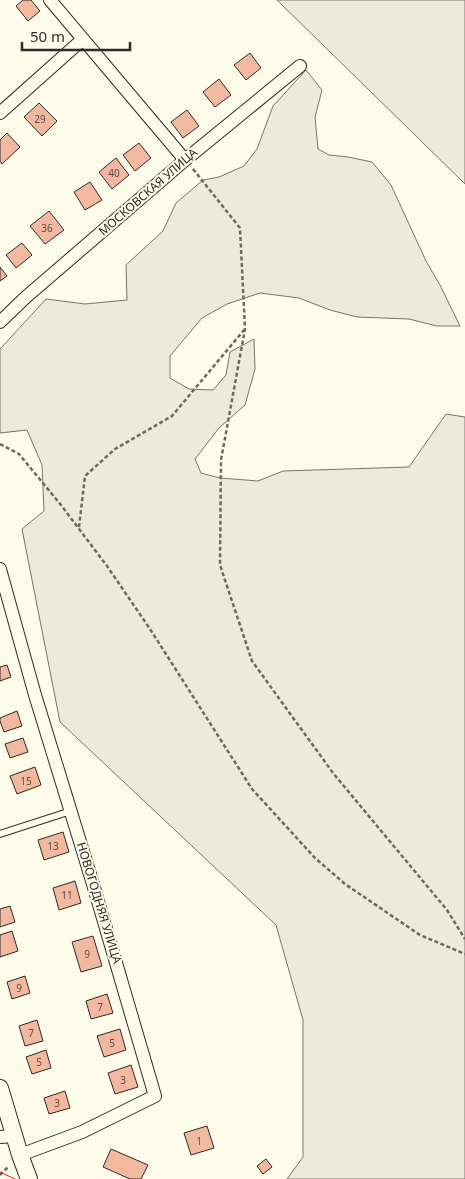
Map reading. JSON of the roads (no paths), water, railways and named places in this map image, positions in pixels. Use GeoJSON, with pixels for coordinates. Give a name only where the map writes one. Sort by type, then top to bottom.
{"type":"FeatureCollection","features":[{"type":"Feature","properties":{"kind":"street"},"geometry":{"type":"LineString","coordinates":[[50,0],[186,160]]}},
{"type":"Feature","properties":{"kind":"street"},"geometry":{"type":"LineString","coordinates":[[0,113],[83,38]]}},
{"type":"Feature","properties":{"kind":"street","name":"МОСКОВСКАЯ УЛИЦА"},"geometry":{"type":"LineString","coordinates":[[0,322],[26,297],[186,160],[300,66]]}},
{"type":"Feature","properties":{"kind":"street","name":"НОВОГОДНЯЯ УЛИЦА"},"geometry":{"type":"LineString","coordinates":[[0,569],[35,695],[155,1096],[82,1132],[20,1155]]}},
{"type":"Feature","properties":{"kind":"street"},"geometry":{"type":"LineString","coordinates":[[0,1088],[7,1136],[20,1155],[29,1179]]}},
{"type":"Feature","properties":{"kind":"lane"},"geometry":{"type":"LineString","coordinates":[[0,834],[71,811]]}}]}
